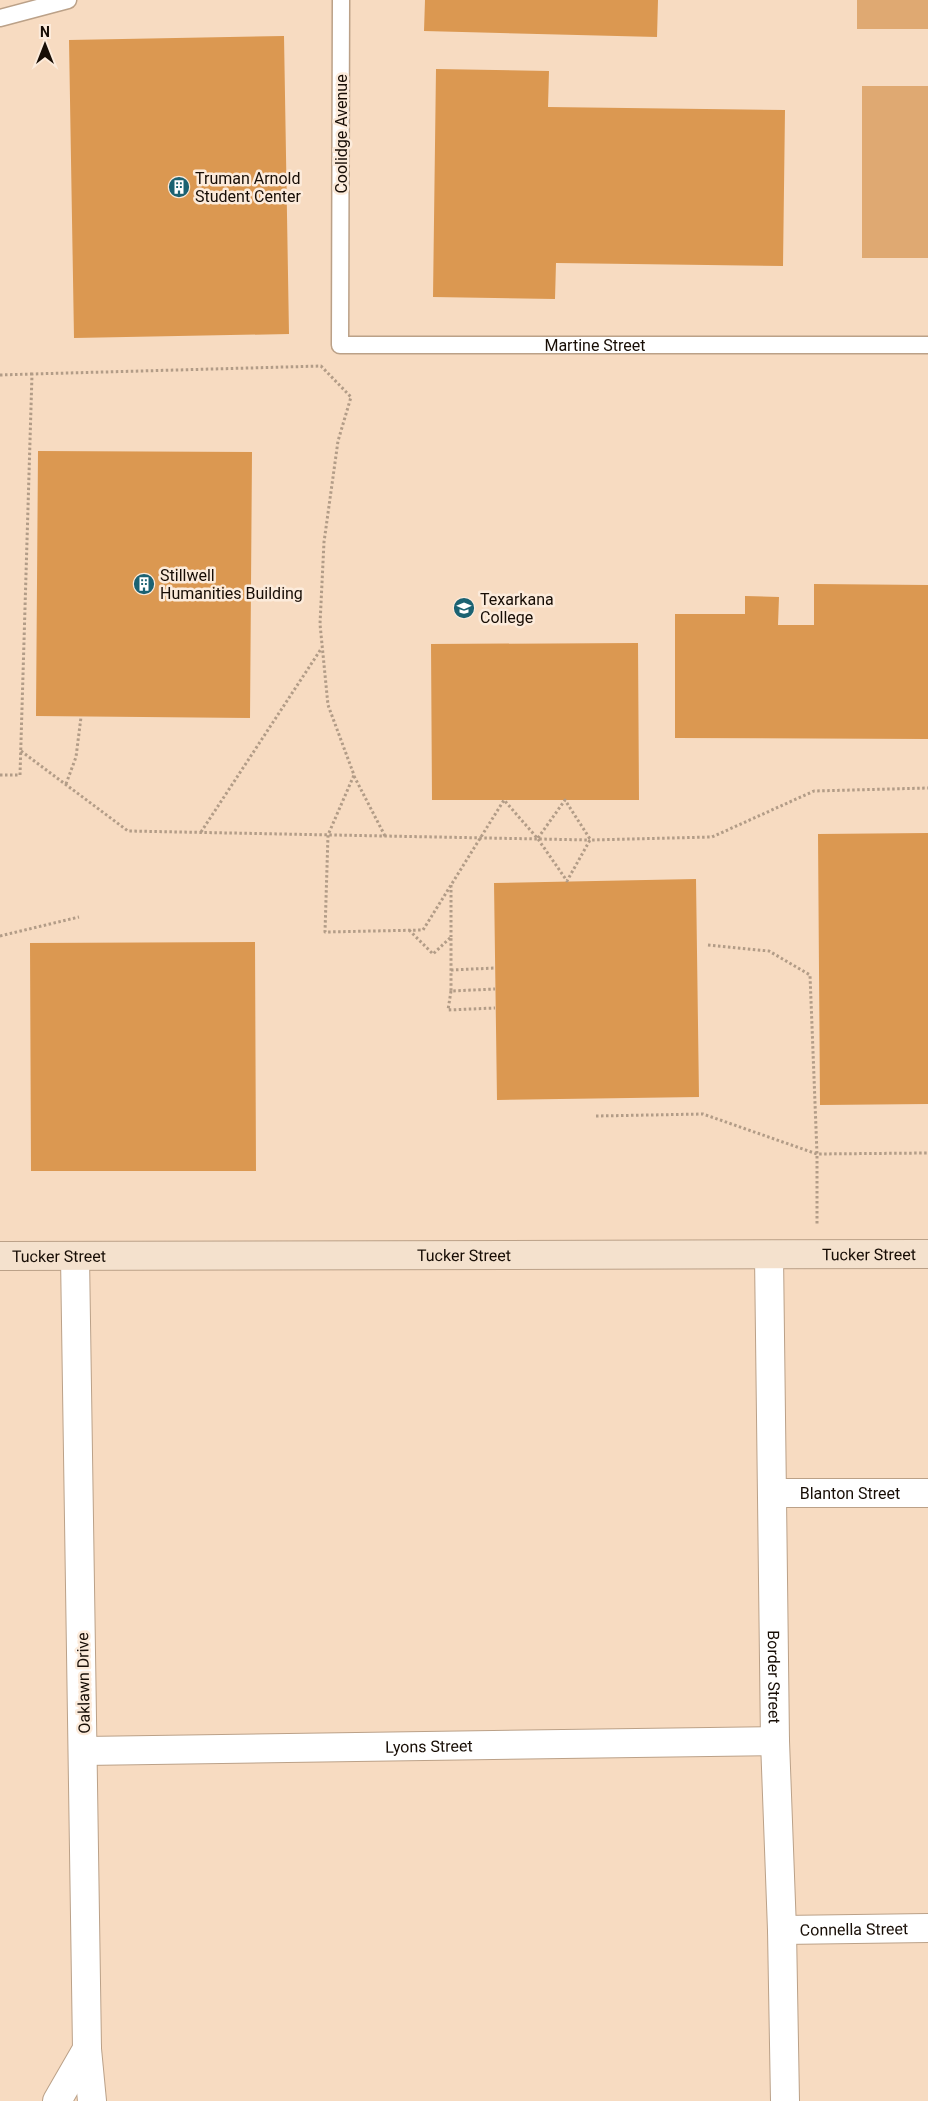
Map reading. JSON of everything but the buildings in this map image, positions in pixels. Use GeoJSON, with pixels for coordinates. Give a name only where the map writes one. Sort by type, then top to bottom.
{"type":"FeatureCollection","features":[{"type":"Feature","properties":{"kind":"street","name":"Tucker Street"},"geometry":{"type":"LineString","coordinates":[[0,1256],[928,1254]]}},
{"type":"Feature","properties":{"kind":"street","name":"Border Street"},"geometry":{"type":"LineString","coordinates":[[769,1255],[775,1741],[782,1930],[785,2101]]}},
{"type":"Feature","properties":{"kind":"street","name":"Oaklawn Drive"},"geometry":{"type":"LineString","coordinates":[[75,1256],[87,2049],[92,2101]]}},
{"type":"Feature","properties":{"kind":"street","name":"Blanton Street"},"geometry":{"type":"LineString","coordinates":[[772,1492],[928,1493]]}},
{"type":"Feature","properties":{"kind":"street","name":"Lyons Street"},"geometry":{"type":"LineString","coordinates":[[84,1752],[775,1741]]}},
{"type":"Feature","properties":{"kind":"street","name":"Connella Street"},"geometry":{"type":"LineString","coordinates":[[782,1930],[928,1928]]}},
{"type":"Feature","properties":{"kind":"street"},"geometry":{"type":"LineString","coordinates":[[57,2101],[87,2049]]}},
{"type":"Feature","properties":{"kind":"lane"},"geometry":{"type":"LineString","coordinates":[[0,18],[68,0]]}},
{"type":"Feature","properties":{"kind":"lane","name":"Coolidge Avenue"},"geometry":{"type":"LineString","coordinates":[[341,0],[341,267]]}},
{"type":"Feature","properties":{"kind":"lane","name":"Martine Street"},"geometry":{"type":"LineString","coordinates":[[341,267],[340,345],[928,345]]}},
{"type":"Feature","properties":{"kind":"path"},"geometry":{"type":"LineString","coordinates":[[0,375],[321,366],[351,397],[338,441],[324,542],[320,624],[328,705],[354,775],[386,836]]}},
{"type":"Feature","properties":{"kind":"path"},"geometry":{"type":"LineString","coordinates":[[0,775],[20,775],[32,374]]}},
{"type":"Feature","properties":{"kind":"path"},"geometry":{"type":"LineString","coordinates":[[200,832],[322,649]]}},
{"type":"Feature","properties":{"kind":"path"},"geometry":{"type":"LineString","coordinates":[[66,784],[76,757],[81,717]]}},
{"type":"Feature","properties":{"kind":"path"},"geometry":{"type":"LineString","coordinates":[[21,751],[128,831],[590,840],[712,838],[814,791],[928,788]]}},
{"type":"Feature","properties":{"kind":"path"},"geometry":{"type":"LineString","coordinates":[[354,775],[328,835],[325,932],[423,930],[504,800],[538,838],[567,881],[590,840]]}},
{"type":"Feature","properties":{"kind":"path"},"geometry":{"type":"LineString","coordinates":[[538,838],[565,800],[590,840]]}},
{"type":"Feature","properties":{"kind":"path"},"geometry":{"type":"LineString","coordinates":[[451,884],[451,991],[448,1010],[495,1008]]}},
{"type":"Feature","properties":{"kind":"path"},"geometry":{"type":"LineString","coordinates":[[0,936],[79,917]]}},
{"type":"Feature","properties":{"kind":"path"},"geometry":{"type":"LineString","coordinates":[[409,930],[433,954],[451,937]]}},
{"type":"Feature","properties":{"kind":"path"},"geometry":{"type":"LineString","coordinates":[[708,945],[769,951],[810,975],[817,1154],[817,1254]]}},
{"type":"Feature","properties":{"kind":"path"},"geometry":{"type":"LineString","coordinates":[[451,970],[495,968]]}},
{"type":"Feature","properties":{"kind":"path"},"geometry":{"type":"LineString","coordinates":[[451,991],[495,989]]}},
{"type":"Feature","properties":{"kind":"path"},"geometry":{"type":"LineString","coordinates":[[596,1116],[703,1114],[817,1154],[928,1153]]}},
{"type":"Feature","properties":{"kind":"shaded area"},"geometry":{"type":"Polygon","coordinates":[[[857,0],[928,0],[928,29],[857,29],[857,0]]]}},
{"type":"Feature","properties":{"kind":"shaded area"},"geometry":{"type":"Polygon","coordinates":[[[862,86],[928,86],[928,258],[862,258],[862,86]]]}},
{"type":"Feature","properties":{"kind":"place","name":"Truman Arnold Student Center"},"geometry":{"type":"Point","coordinates":[179,187]}},
{"type":"Feature","properties":{"kind":"place","name":"Stillwell Humanities Building"},"geometry":{"type":"Point","coordinates":[144,584]}},
{"type":"Feature","properties":{"kind":"place","name":"Texarkana College"},"geometry":{"type":"Point","coordinates":[464,608]}}]}
